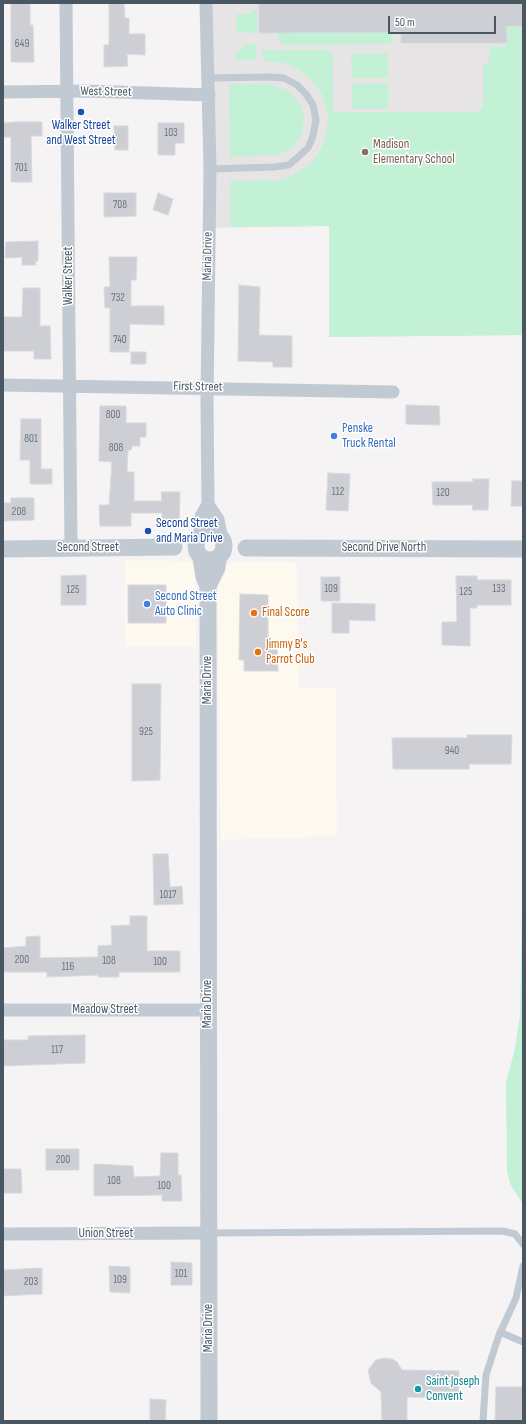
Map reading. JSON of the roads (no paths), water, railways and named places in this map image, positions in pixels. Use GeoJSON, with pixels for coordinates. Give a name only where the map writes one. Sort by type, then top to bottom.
{"type":"FeatureCollection","features":[{"type":"Feature","properties":{"kind":"street","name":"Walker Street"},"geometry":{"type":"LineString","coordinates":[[66,3],[71,386],[71,548]]}},
{"type":"Feature","properties":{"kind":"street","name":"Maria Drive"},"geometry":{"type":"LineString","coordinates":[[206,3],[210,169],[207,387],[208,508]]}},
{"type":"Feature","properties":{"kind":"street","name":"West Street"},"geometry":{"type":"LineString","coordinates":[[3,92],[68,91],[209,95]]}},
{"type":"Feature","properties":{"kind":"street","name":"First Street"},"geometry":{"type":"LineString","coordinates":[[3,385],[207,387],[393,392]]}},
{"type":"Feature","properties":{"kind":"street"},"geometry":{"type":"LineString","coordinates":[[208,508],[216,520],[224,548],[210,556],[195,547],[201,535],[203,517],[208,508]]}},
{"type":"Feature","properties":{"kind":"street"},"geometry":{"type":"LineString","coordinates":[[210,532],[237,541],[246,548],[237,554],[210,556],[184,552],[174,547],[187,539],[210,532]]}},
{"type":"Feature","properties":{"kind":"street","name":"Second Street"},"geometry":{"type":"LineString","coordinates":[[3,549],[174,547]]}},
{"type":"Feature","properties":{"kind":"street","name":"Second Drive North"},"geometry":{"type":"LineString","coordinates":[[246,548],[523,549]]}},
{"type":"Feature","properties":{"kind":"street","name":"Maria Drive"},"geometry":{"type":"LineString","coordinates":[[209,1421],[208,586],[204,577],[210,556]]}},
{"type":"Feature","properties":{"kind":"street","name":"Meadow Street"},"geometry":{"type":"LineString","coordinates":[[3,1010],[208,1010]]}},
{"type":"Feature","properties":{"kind":"street","name":"Union Street"},"geometry":{"type":"LineString","coordinates":[[3,1234],[209,1233]]}},
{"type":"Feature","properties":{"kind":"lane"},"geometry":{"type":"LineString","coordinates":[[207,78],[284,78],[297,85],[306,94],[313,105],[316,120],[314,136],[308,148],[300,157],[289,165],[274,167],[210,169]]}},
{"type":"Feature","properties":{"kind":"lane"},"geometry":{"type":"LineString","coordinates":[[209,1233],[503,1231],[515,1234],[523,1244]]}},
{"type":"Feature","properties":{"kind":"lane"},"geometry":{"type":"LineString","coordinates":[[483,1421],[486,1375],[500,1332],[516,1298],[523,1266]]}},
{"type":"Feature","properties":{"kind":"lane"},"geometry":{"type":"LineString","coordinates":[[500,1332],[523,1342]]}},
{"type":"Feature","properties":{"kind":"place","name":"Walker Street and West Street"},"geometry":{"type":"Point","coordinates":[81,112]}},
{"type":"Feature","properties":{"kind":"place","name":"Madison Elementary School"},"geometry":{"type":"Point","coordinates":[365,152]}},
{"type":"Feature","properties":{"kind":"place","name":"Penske Truck Rental"},"geometry":{"type":"Point","coordinates":[334,436]}},
{"type":"Feature","properties":{"kind":"place","name":"Second Street and Maria Drive"},"geometry":{"type":"Point","coordinates":[148,531]}},
{"type":"Feature","properties":{"kind":"place","name":"Second Street Auto Clinic"},"geometry":{"type":"Point","coordinates":[147,604]}},
{"type":"Feature","properties":{"kind":"place","name":"Final Score"},"geometry":{"type":"Point","coordinates":[254,613]}},
{"type":"Feature","properties":{"kind":"place","name":"Jimmy B's Parrot Club"},"geometry":{"type":"Point","coordinates":[258,652]}},
{"type":"Feature","properties":{"kind":"place","name":"Saint Joseph Convent"},"geometry":{"type":"Point","coordinates":[418,1389]}}]}
